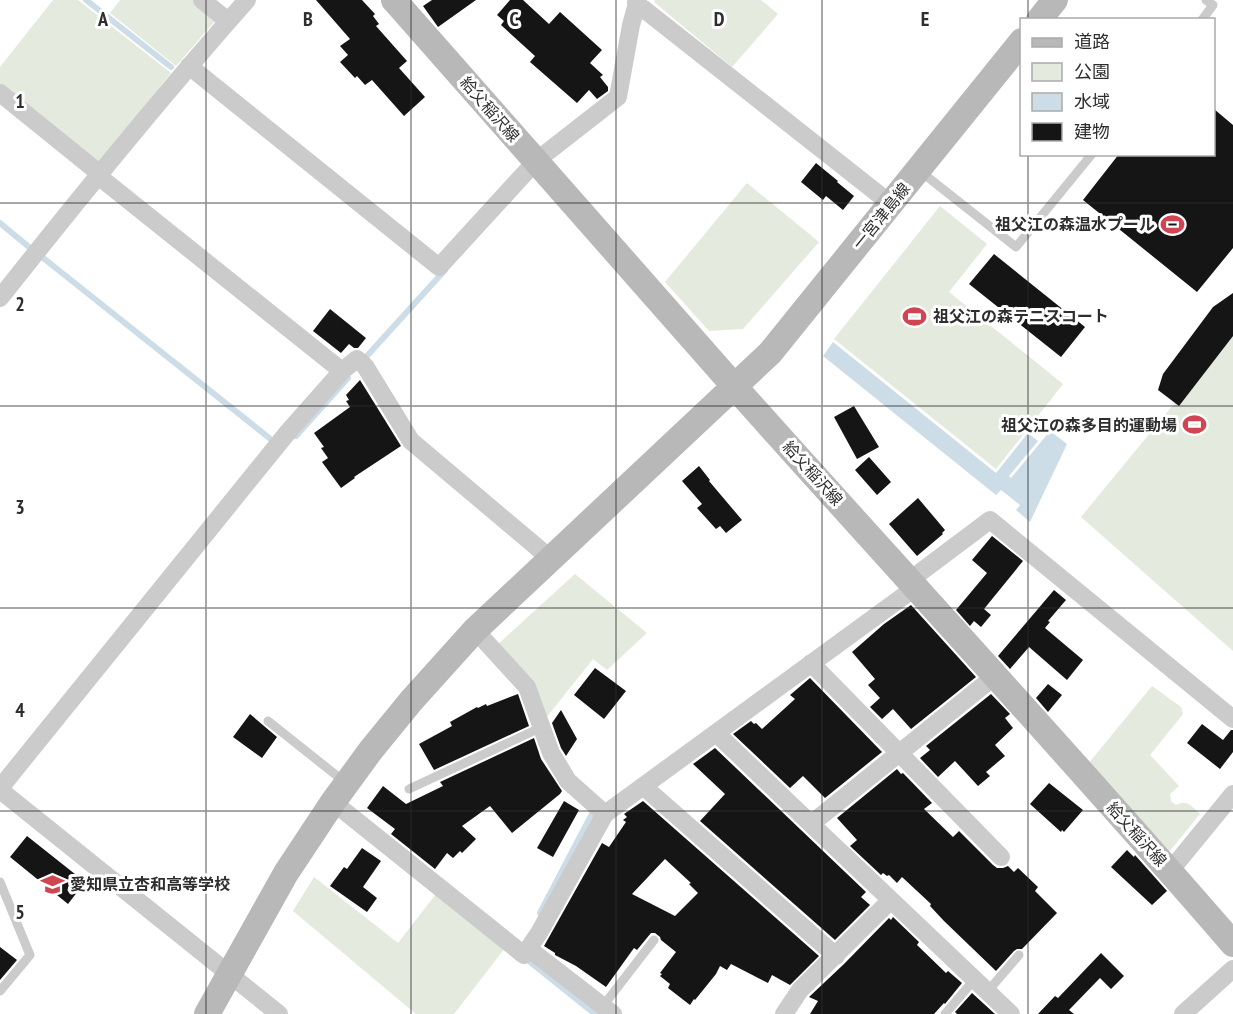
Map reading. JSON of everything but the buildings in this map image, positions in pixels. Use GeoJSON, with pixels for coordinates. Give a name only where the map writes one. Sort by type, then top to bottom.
{"type":"FeatureCollection","features":[{"type":"Feature","properties":{"kind":"main road","name":"給父稲沢線"},"geometry":{"type":"LineString","coordinates":[[394,0],[734,386],[913,583],[1233,944]]}},
{"type":"Feature","properties":{"kind":"main road"},"geometry":{"type":"LineString","coordinates":[[1041,18],[1055,0]]}},
{"type":"Feature","properties":{"kind":"main road","name":"一宮津島線"},"geometry":{"type":"LineString","coordinates":[[207,1014],[286,873],[371,750],[411,701],[475,630],[770,354],[1020,43]]}},
{"type":"Feature","properties":{"kind":"street"},"geometry":{"type":"LineString","coordinates":[[202,0],[228,21]]}},
{"type":"Feature","properties":{"kind":"street"},"geometry":{"type":"LineString","coordinates":[[0,298],[98,174],[247,0]]}},
{"type":"Feature","properties":{"kind":"street"},"geometry":{"type":"LineString","coordinates":[[189,66],[439,267],[536,161],[618,97],[637,2],[891,204]]}},
{"type":"Feature","properties":{"kind":"street"},"geometry":{"type":"LineString","coordinates":[[0,93],[342,371]]}},
{"type":"Feature","properties":{"kind":"street"},"geometry":{"type":"LineString","coordinates":[[279,1014],[0,789],[288,432],[342,371],[357,359],[365,366],[411,441],[550,559]]}},
{"type":"Feature","properties":{"kind":"street"},"geometry":{"type":"LineString","coordinates":[[340,793],[524,955],[545,924],[605,814],[812,663],[990,520],[1233,719]]}},
{"type":"Feature","properties":{"kind":"street"},"geometry":{"type":"LineString","coordinates":[[475,630],[527,687],[551,753],[568,781],[605,814]]}},
{"type":"Feature","properties":{"kind":"street"},"geometry":{"type":"LineString","coordinates":[[812,663],[1001,857]]}},
{"type":"Feature","properties":{"kind":"street"},"geometry":{"type":"LineString","coordinates":[[812,824],[995,676]]}},
{"type":"Feature","properties":{"kind":"street"},"geometry":{"type":"LineString","coordinates":[[716,733],[1011,1014]]}},
{"type":"Feature","properties":{"kind":"street"},"geometry":{"type":"LineString","coordinates":[[643,786],[836,956]]}},
{"type":"Feature","properties":{"kind":"street"},"geometry":{"type":"LineString","coordinates":[[1170,871],[1233,794]]}},
{"type":"Feature","properties":{"kind":"street"},"geometry":{"type":"LineString","coordinates":[[784,1014],[800,990],[891,900]]}},
{"type":"Feature","properties":{"kind":"street"},"geometry":{"type":"LineString","coordinates":[[529,949],[608,1010]]}},
{"type":"Feature","properties":{"kind":"street"},"geometry":{"type":"LineString","coordinates":[[1183,1014],[1233,969]]}},
{"type":"Feature","properties":{"kind":"lane"},"geometry":{"type":"LineString","coordinates":[[1203,18],[1213,5],[1206,0]]}},
{"type":"Feature","properties":{"kind":"lane"},"geometry":{"type":"LineString","coordinates":[[918,169],[1016,247],[1090,156]]}},
{"type":"Feature","properties":{"kind":"lane"},"geometry":{"type":"LineString","coordinates":[[268,721],[340,793]]}},
{"type":"Feature","properties":{"kind":"lane"},"geometry":{"type":"LineString","coordinates":[[409,789],[542,726]]}},
{"type":"Feature","properties":{"kind":"lane"},"geometry":{"type":"LineString","coordinates":[[0,882],[30,955],[0,991]]}},
{"type":"Feature","properties":{"kind":"lane"},"geometry":{"type":"LineString","coordinates":[[608,1010],[654,940]]}},
{"type":"Feature","properties":{"kind":"lane"},"geometry":{"type":"LineString","coordinates":[[945,1014],[1019,955]]}},
{"type":"Feature","properties":{"kind":"green space"},"geometry":{"type":"Polygon","coordinates":[[[53,0],[78,0],[171,73],[99,163],[0,84],[0,67],[53,0]]]}},
{"type":"Feature","properties":{"kind":"green space"},"geometry":{"type":"Polygon","coordinates":[[[120,0],[196,0],[216,20],[176,66],[110,13],[120,0]]]}},
{"type":"Feature","properties":{"kind":"green space"},"geometry":{"type":"Polygon","coordinates":[[[655,0],[761,0],[778,14],[732,67],[654,2],[655,0]]]}},
{"type":"Feature","properties":{"kind":"green space"},"geometry":{"type":"Polygon","coordinates":[[[747,183],[819,242],[743,329],[709,331],[665,282],[747,183]]]}},
{"type":"Feature","properties":{"kind":"green space","name":"祖父江の森テニスコート"},"geometry":{"type":"Polygon","coordinates":[[[940,206],[987,244],[949,292],[1063,384],[996,469],[834,339],[940,206]]]}},
{"type":"Feature","properties":{"kind":"green space","name":"祖父江の森多目的運動場"},"geometry":{"type":"Polygon","coordinates":[[[1233,332],[1233,651],[1081,517],[1233,332]]]}},
{"type":"Feature","properties":{"kind":"green space"},"geometry":{"type":"Polygon","coordinates":[[[575,574],[647,633],[607,670],[593,659],[546,718],[497,645],[575,574]]]}},
{"type":"Feature","properties":{"kind":"green space"},"geometry":{"type":"Polygon","coordinates":[[[1152,686],[1181,707],[1183,714],[1150,755],[1179,786],[1170,794],[1171,801],[1176,805],[1189,804],[1200,814],[1169,852],[1088,764],[1152,686]]]}},
{"type":"Feature","properties":{"kind":"green space"},"geometry":{"type":"Polygon","coordinates":[[[314,877],[398,943],[436,894],[505,948],[454,1014],[416,1014],[293,911],[314,877]]]}},
{"type":"Feature","properties":{"kind":"water"},"geometry":{"type":"Polygon","coordinates":[[[833,342],[996,473],[1028,433],[1038,441],[1009,476],[1011,478],[1050,431],[1067,444],[1030,522],[1016,510],[1020,505],[1001,490],[996,495],[823,356],[833,342]]]}},
{"type":"Feature","properties":{"kind":"waterway"},"geometry":{"type":"LineString","coordinates":[[86,0],[171,67]]}},
{"type":"Feature","properties":{"kind":"waterway"},"geometry":{"type":"LineString","coordinates":[[0,223],[29,247]]}},
{"type":"Feature","properties":{"kind":"waterway"},"geometry":{"type":"LineString","coordinates":[[42,257],[273,441]]}},
{"type":"Feature","properties":{"kind":"waterway"},"geometry":{"type":"LineString","coordinates":[[366,357],[445,270]]}},
{"type":"Feature","properties":{"kind":"waterway"},"geometry":{"type":"LineString","coordinates":[[296,436],[348,378]]}},
{"type":"Feature","properties":{"kind":"waterway"},"geometry":{"type":"LineString","coordinates":[[540,913],[593,812]]}},
{"type":"Feature","properties":{"kind":"waterway"},"geometry":{"type":"LineString","coordinates":[[530,962],[595,1014]]}},
{"type":"Feature","properties":{"kind":"place","name":"祖父江の森温水プール"},"geometry":{"type":"Point","coordinates":[1173,224]}},
{"type":"Feature","properties":{"kind":"place","name":"祖父江の森テニスコート"},"geometry":{"type":"Point","coordinates":[915,316]}},
{"type":"Feature","properties":{"kind":"place","name":"祖父江の森多目的運動場"},"geometry":{"type":"Point","coordinates":[1195,425]}},
{"type":"Feature","properties":{"kind":"place","name":"愛知県立杏和高等学校"},"geometry":{"type":"Point","coordinates":[52,884]}}]}
